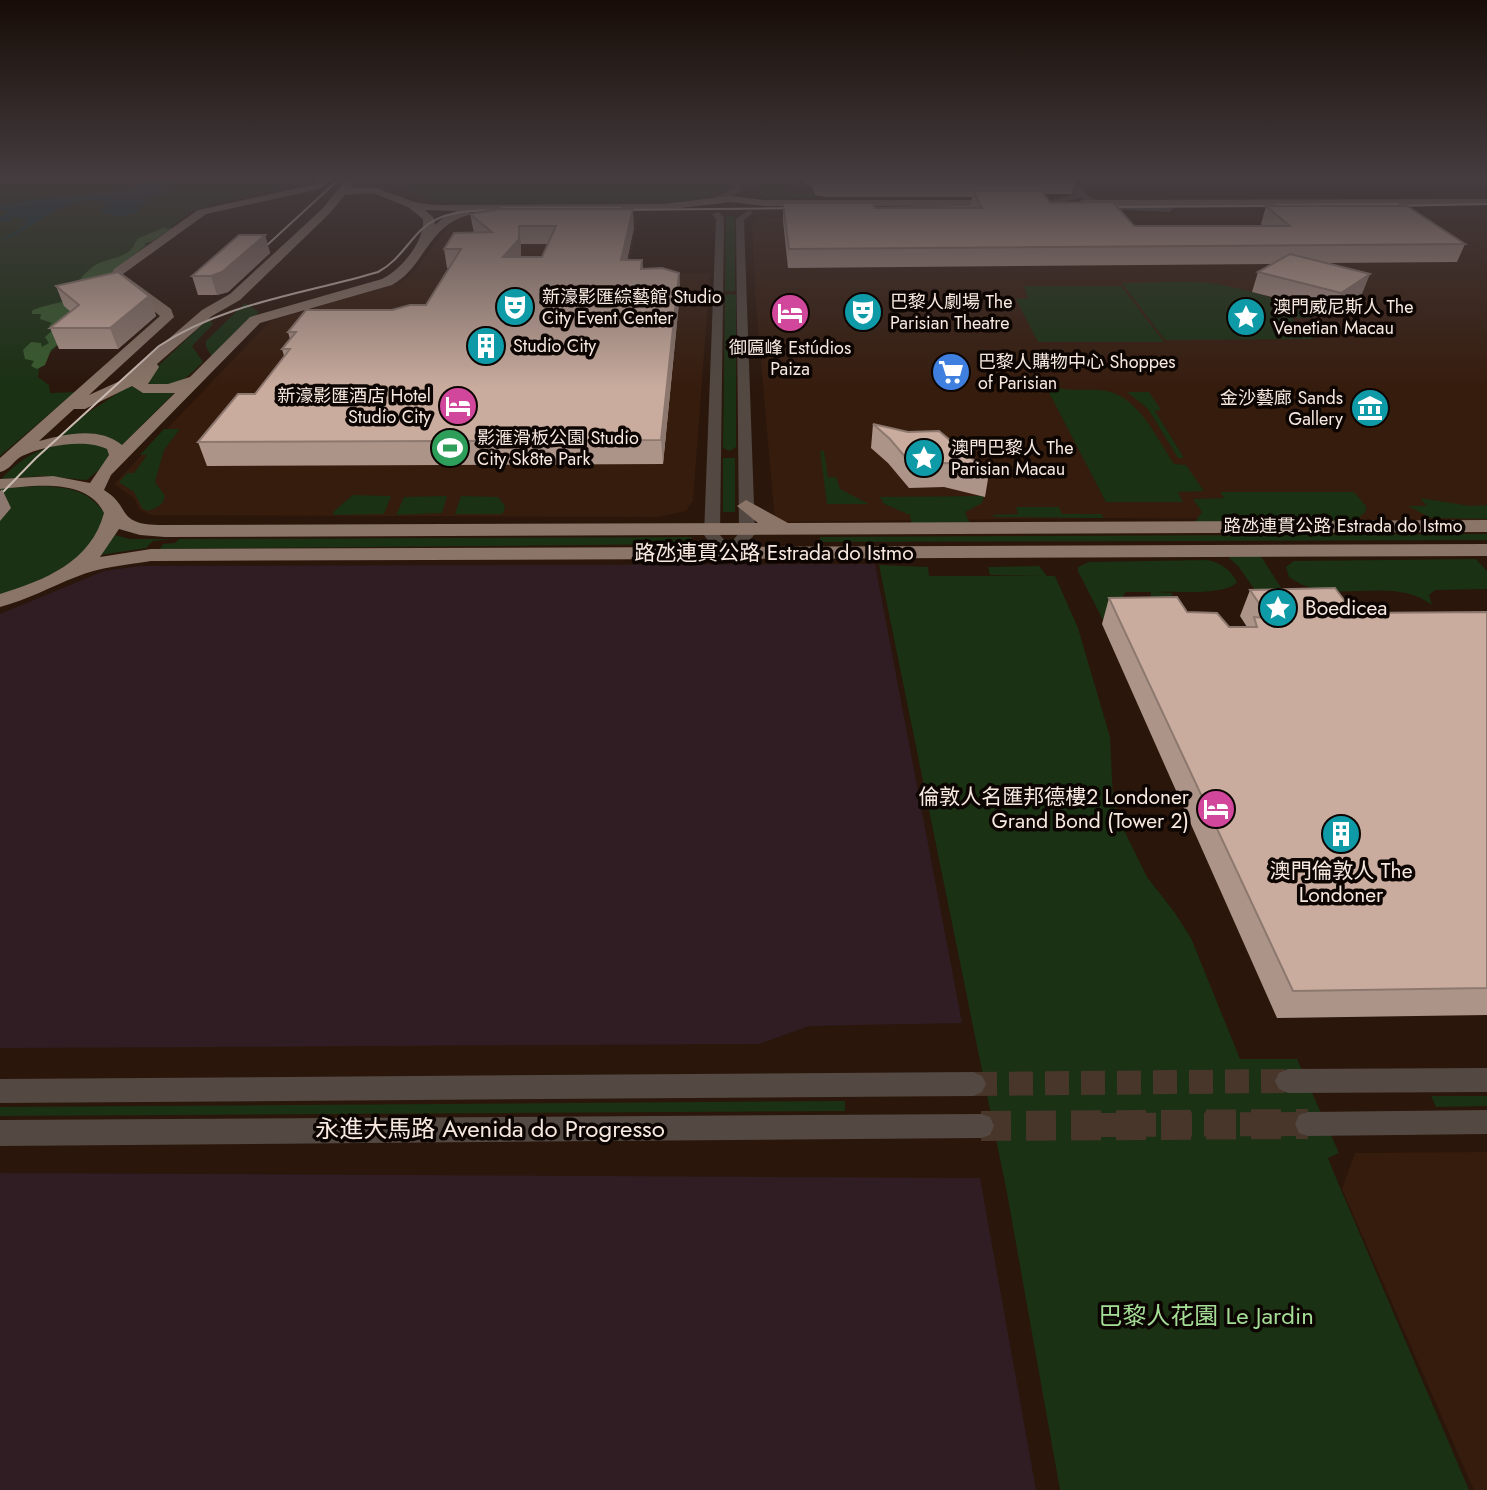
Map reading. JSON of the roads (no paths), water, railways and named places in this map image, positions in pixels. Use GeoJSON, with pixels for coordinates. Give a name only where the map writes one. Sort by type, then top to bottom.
{"type":"FeatureCollection","features":[{"type":"Feature","properties":{"kind":"main road"},"geometry":{"type":"LineString","coordinates":[[0,467],[60,416],[167,317],[166,312],[116,276],[149,250]]}},
{"type":"Feature","properties":{"kind":"main road"},"geometry":{"type":"LineString","coordinates":[[60,416],[119,389],[207,313],[235,297],[285,250]]}},
{"type":"Feature","properties":{"kind":"main road"},"geometry":{"type":"LineString","coordinates":[[237,313],[376,282],[392,271],[412,250]]}},
{"type":"Feature","properties":{"kind":"main road"},"geometry":{"type":"LineString","coordinates":[[0,484],[52,482],[94,491],[99,479],[114,462],[260,317],[396,278],[416,250]]}},
{"type":"Feature","properties":{"kind":"main road"},"geometry":{"type":"LineString","coordinates":[[169,348],[141,379],[140,386],[154,391],[170,389],[204,371]]}},
{"type":"Feature","properties":{"kind":"main road"},"geometry":{"type":"LineString","coordinates":[[202,349],[204,371]]}},
{"type":"Feature","properties":{"kind":"main road"},"geometry":{"type":"LineString","coordinates":[[15,454],[50,443],[101,440],[114,446],[118,454],[114,462]]}},
{"type":"Feature","properties":{"kind":"main road","name":"路氹連貫公路 Estrada do Istmo"},"geometry":{"type":"LineString","coordinates":[[94,491],[104,497],[119,522],[144,530],[165,531],[1487,526]]}},
{"type":"Feature","properties":{"kind":"main road"},"geometry":{"type":"LineString","coordinates":[[746,506],[771,523],[788,529]]}},
{"type":"Feature","properties":{"kind":"main road"},"geometry":{"type":"LineString","coordinates":[[0,601],[63,574],[87,558],[103,542],[112,527],[113,513]]}},
{"type":"Feature","properties":{"kind":"main road"},"geometry":{"type":"LineString","coordinates":[[818,528],[812,533],[811,544],[821,553]]}},
{"type":"Feature","properties":{"kind":"main road","name":"路氹連貫公路 Estrada do Istmo"},"geometry":{"type":"LineString","coordinates":[[63,574],[134,556],[1487,550]]}},
{"type":"Feature","properties":{"kind":"street"},"geometry":{"type":"LineString","coordinates":[[719,250],[718,295],[730,454],[746,506],[747,529],[740,545],[731,553],[715,540],[713,529],[730,454],[742,295],[741,250]]}},
{"type":"Feature","properties":{"kind":"street"},"geometry":{"type":"LineString","coordinates":[[718,295],[742,295]]}},
{"type":"Feature","properties":{"kind":"street"},"geometry":{"type":"LineString","coordinates":[[1288,1081],[1487,1080]]}},
{"type":"Feature","properties":{"kind":"street","name":"永進大馬路 Avenida do Progresso"},"geometry":{"type":"LineString","coordinates":[[0,1090],[973,1084]]}},
{"type":"Feature","properties":{"kind":"street"},"geometry":{"type":"LineString","coordinates":[[1308,1124],[1487,1122]]}},
{"type":"Feature","properties":{"kind":"street","name":"永進大馬路 Avenida do Progresso"},"geometry":{"type":"LineString","coordinates":[[0,1133],[981,1126]]}},
{"type":"Feature","properties":{"kind":"tunnel"},"geometry":{"type":"LineString","coordinates":[[973,1084],[1288,1081]]}},
{"type":"Feature","properties":{"kind":"tunnel"},"geometry":{"type":"LineString","coordinates":[[981,1126],[1308,1124],[1096,1125]]}},
{"type":"Feature","properties":{"kind":"tram line"},"geometry":{"type":"LineString","coordinates":[[253,258],[262,250]]}},
{"type":"Feature","properties":{"kind":"tram line"},"geometry":{"type":"LineString","coordinates":[[0,495],[36,458],[159,346],[184,331],[237,309],[378,272],[404,250]]}},
{"type":"Feature","properties":{"kind":"place","name":"新濠影匯綜藝館 Studio City Event Center"},"geometry":{"type":"Point","coordinates":[515,307]}},
{"type":"Feature","properties":{"kind":"place","name":"巴黎人劇場 The Parisian Theatre"},"geometry":{"type":"Point","coordinates":[863,312]}},
{"type":"Feature","properties":{"kind":"place","name":"御匾峰 Estúdios Paiza"},"geometry":{"type":"Point","coordinates":[790,313]}},
{"type":"Feature","properties":{"kind":"place","name":"澳門威尼斯人 The Venetian Macau"},"geometry":{"type":"Point","coordinates":[1246,317]}},
{"type":"Feature","properties":{"kind":"place","name":"Studio City"},"geometry":{"type":"Point","coordinates":[486,346]}},
{"type":"Feature","properties":{"kind":"place","name":"巴黎人購物中心 Shoppes of Parisian"},"geometry":{"type":"Point","coordinates":[951,372]}},
{"type":"Feature","properties":{"kind":"place","name":"新濠影匯酒店 Hotel Studio City"},"geometry":{"type":"Point","coordinates":[458,406]}},
{"type":"Feature","properties":{"kind":"place","name":"金沙藝廊 Sands Gallery"},"geometry":{"type":"Point","coordinates":[1370,408]}},
{"type":"Feature","properties":{"kind":"place","name":"影滙滑板公園 Studio City Sk8te Park"},"geometry":{"type":"Point","coordinates":[450,448]}},
{"type":"Feature","properties":{"kind":"place","name":"澳門巴黎人 The Parisian Macau"},"geometry":{"type":"Point","coordinates":[924,458]}},
{"type":"Feature","properties":{"kind":"place","name":"Boedicea"},"geometry":{"type":"Point","coordinates":[1278,608]}},
{"type":"Feature","properties":{"kind":"place","name":"倫敦人名匯邦德樓2 Londoner Grand Bond (Tower 2)"},"geometry":{"type":"Point","coordinates":[1216,809]}},
{"type":"Feature","properties":{"kind":"place","name":"澳門倫敦人 The Londoner"},"geometry":{"type":"Point","coordinates":[1341,834]}},
{"type":"Feature","properties":{"kind":"park label","name":"巴黎人花園 Le Jardin"},"geometry":{"type":"Point","coordinates":[1206,1316]}}]}
